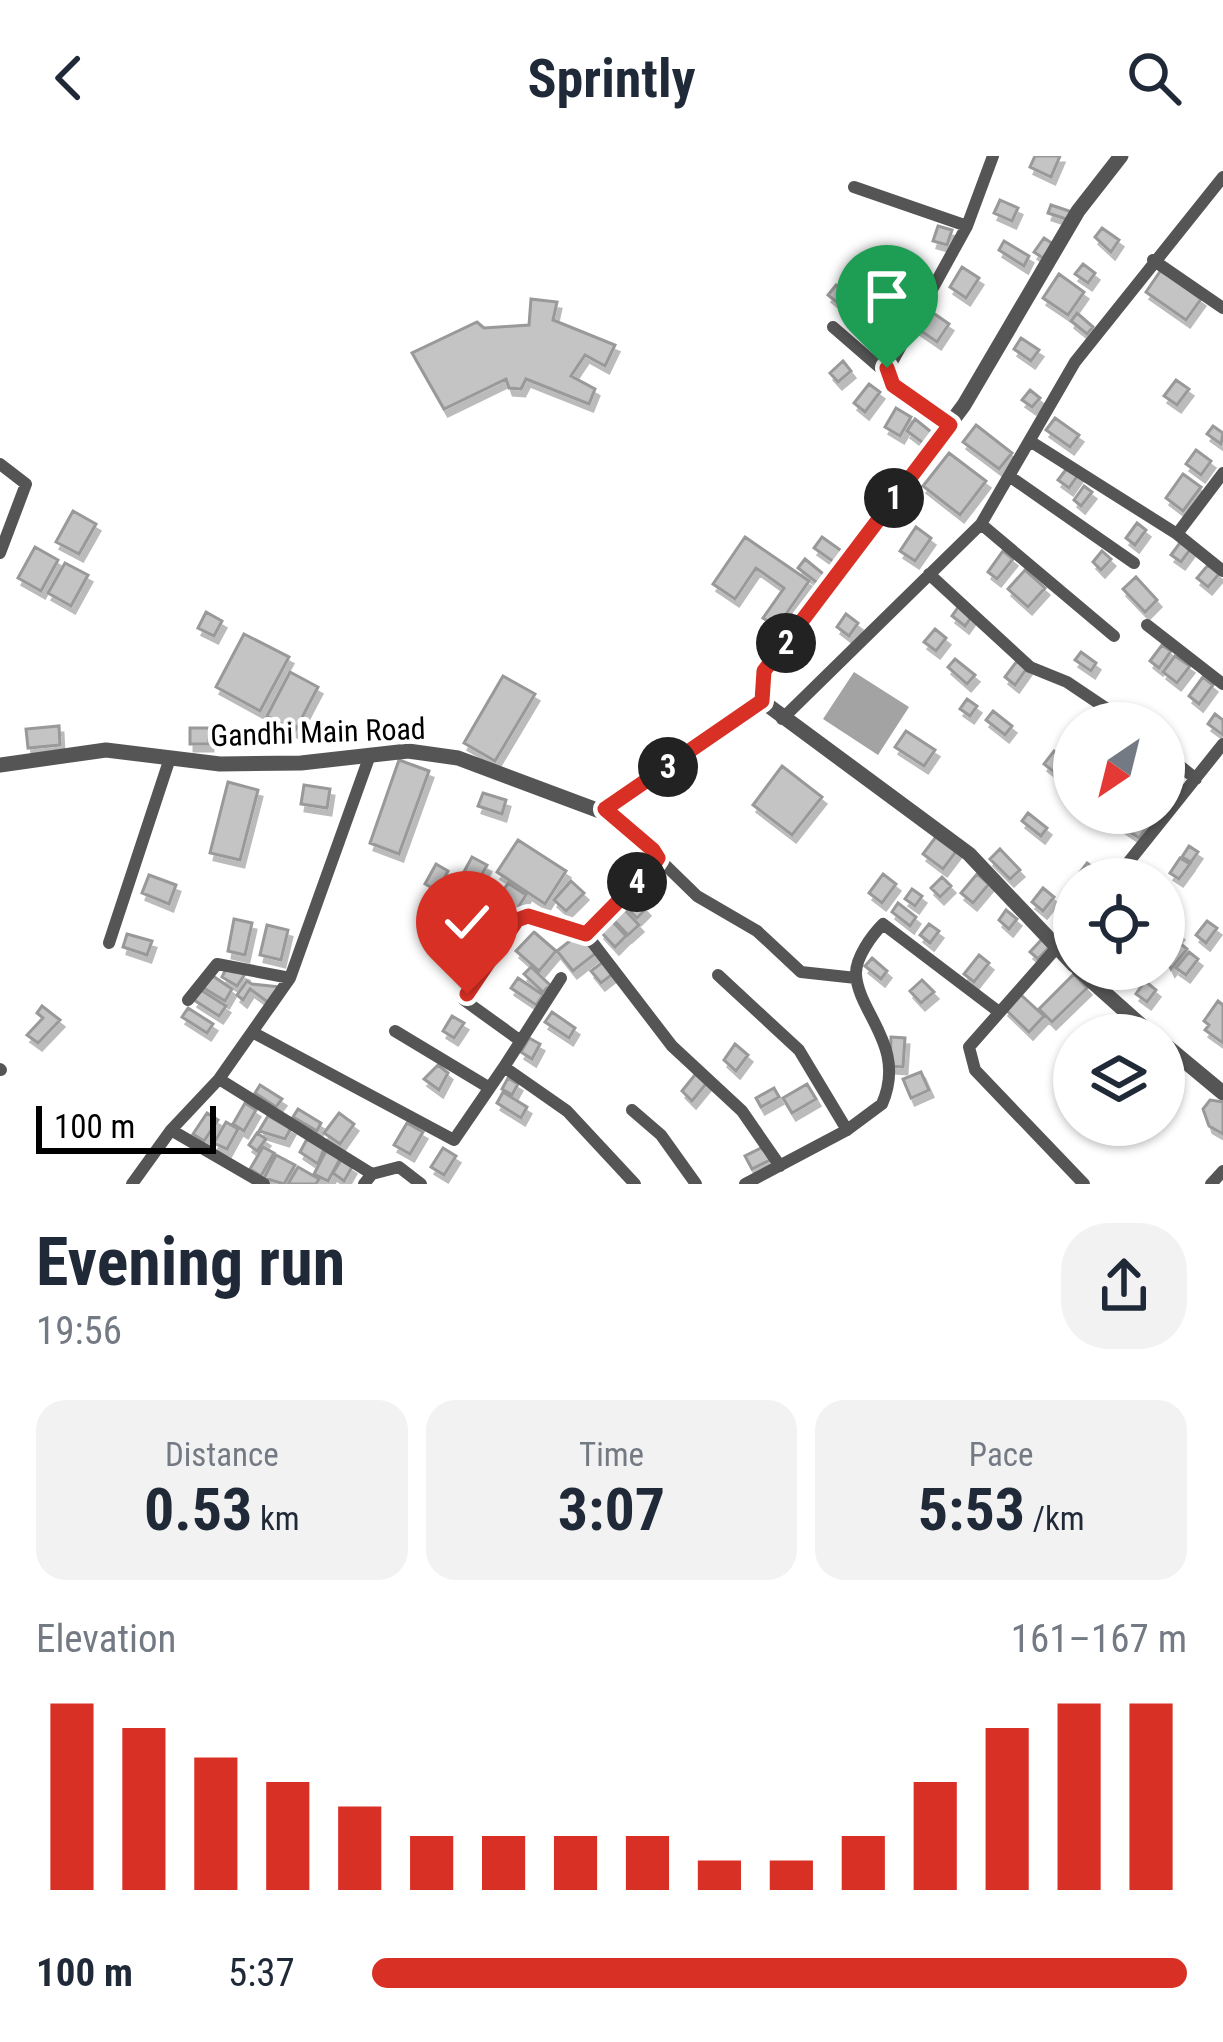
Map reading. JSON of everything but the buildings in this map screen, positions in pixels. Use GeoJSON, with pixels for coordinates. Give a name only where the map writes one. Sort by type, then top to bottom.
{"type":"FeatureCollection","features":[{"type":"Feature","properties":{"kind":"street"},"geometry":{"type":"LineString","coordinates":[[886,374],[967,226],[993,156]]}},
{"type":"Feature","properties":{"kind":"street"},"geometry":{"type":"LineString","coordinates":[[762,701],[764,671],[950,425],[1078,211],[1121,156]]}},
{"type":"Feature","properties":{"kind":"street"},"geometry":{"type":"LineString","coordinates":[[782,719],[981,524],[1033,443],[1075,362],[1223,177]]}},
{"type":"Feature","properties":{"kind":"street"},"geometry":{"type":"LineString","coordinates":[[854,187],[967,226]]}},
{"type":"Feature","properties":{"kind":"street"},"geometry":{"type":"LineString","coordinates":[[1153,260],[1223,308]]}},
{"type":"Feature","properties":{"kind":"street"},"geometry":{"type":"LineString","coordinates":[[833,327],[950,425]]}},
{"type":"Feature","properties":{"kind":"street"},"geometry":{"type":"LineString","coordinates":[[1033,443],[1177,534],[1223,571]]}},
{"type":"Feature","properties":{"kind":"street"},"geometry":{"type":"LineString","coordinates":[[0,464],[26,484],[0,553]]}},
{"type":"Feature","properties":{"kind":"street"},"geometry":{"type":"LineString","coordinates":[[1177,534],[1223,473]]}},
{"type":"Feature","properties":{"kind":"street"},"geometry":{"type":"LineString","coordinates":[[1012,478],[1133,563]]}},
{"type":"Feature","properties":{"kind":"street"},"geometry":{"type":"LineString","coordinates":[[981,524],[1114,636]]}},
{"type":"Feature","properties":{"kind":"street"},"geometry":{"type":"LineString","coordinates":[[929,574],[1030,667],[1067,682],[1096,702]]}},
{"type":"Feature","properties":{"kind":"street"},"geometry":{"type":"LineString","coordinates":[[1147,626],[1223,684]]}},
{"type":"Feature","properties":{"kind":"street"},"geometry":{"type":"LineString","coordinates":[[762,701],[969,854],[1053,945]]}},
{"type":"Feature","properties":{"kind":"street"},"geometry":{"type":"LineString","coordinates":[[762,701],[605,809],[697,896],[757,932],[801,972],[856,978]]}},
{"type":"Feature","properties":{"kind":"street"},"geometry":{"type":"LineString","coordinates":[[1131,858],[1223,744]]}},
{"type":"Feature","properties":{"kind":"street","name":"Gandhi Main Road"},"geometry":{"type":"LineString","coordinates":[[0,765],[106,750],[169,760],[302,763],[408,751],[458,758],[555,798],[605,809]]}},
{"type":"Feature","properties":{"kind":"street"},"geometry":{"type":"LineString","coordinates":[[132,1184],[170,1130],[219,1079],[290,978],[370,755]]}},
{"type":"Feature","properties":{"kind":"street"},"geometry":{"type":"LineString","coordinates":[[109,944],[169,760]]}},
{"type":"Feature","properties":{"kind":"street"},"geometry":{"type":"LineString","coordinates":[[1185,770],[1196,779]]}},
{"type":"Feature","properties":{"kind":"street"},"geometry":{"type":"LineString","coordinates":[[586,934],[658,858]]}},
{"type":"Feature","properties":{"kind":"street"},"geometry":{"type":"LineString","coordinates":[[518,1039],[464,1000],[510,925],[528,916],[586,934],[672,1046],[742,1111],[779,1166]]}},
{"type":"Feature","properties":{"kind":"street"},"geometry":{"type":"LineString","coordinates":[[745,1184],[871,1115],[886,1094],[884,1034],[856,978],[859,959],[883,924],[999,1012]]}},
{"type":"Feature","properties":{"kind":"street"},"geometry":{"type":"LineString","coordinates":[[1053,953],[969,1047],[975,1070],[1084,1184]]}},
{"type":"Feature","properties":{"kind":"street"},"geometry":{"type":"LineString","coordinates":[[188,1000],[217,964],[290,978]]}},
{"type":"Feature","properties":{"kind":"street"},"geometry":{"type":"LineString","coordinates":[[718,975],[799,1050],[847,1130]]}},
{"type":"Feature","properties":{"kind":"street"},"geometry":{"type":"LineString","coordinates":[[252,1032],[448,1139],[460,1137],[561,978]]}},
{"type":"Feature","properties":{"kind":"street"},"geometry":{"type":"LineString","coordinates":[[1102,990],[1129,1014]]}},
{"type":"Feature","properties":{"kind":"street"},"geometry":{"type":"LineString","coordinates":[[395,1030],[488,1087]]}},
{"type":"Feature","properties":{"kind":"street"},"geometry":{"type":"LineString","coordinates":[[1185,1061],[1223,1093]]}},
{"type":"Feature","properties":{"kind":"street"},"geometry":{"type":"LineString","coordinates":[[504,1066],[567,1112],[635,1184]]}},
{"type":"Feature","properties":{"kind":"street"},"geometry":{"type":"LineString","coordinates":[[219,1079],[368,1179],[399,1167],[421,1184]]}},
{"type":"Feature","properties":{"kind":"street"},"geometry":{"type":"LineString","coordinates":[[632,1110],[661,1135],[696,1184]]}},
{"type":"Feature","properties":{"kind":"street"},"geometry":{"type":"LineString","coordinates":[[170,1130],[264,1184]]}},
{"type":"Feature","properties":{"kind":"street"},"geometry":{"type":"LineString","coordinates":[[1211,1184],[1223,1171]]}},
{"type":"Feature","properties":{"kind":"shaded area"},"geometry":{"type":"Polygon","coordinates":[[[854,672],[909,707],[878,755],[823,719],[854,672]]]}},
{"type":"Feature","properties":{"kind":"route"},"geometry":{"type":"LineString","coordinates":[[467,994],[517,920],[528,916],[586,934],[652,867],[658,858],[653,850],[605,809],[762,701],[759,690],[764,671],[950,425],[893,385],[887,379],[887,368]]}}]}
